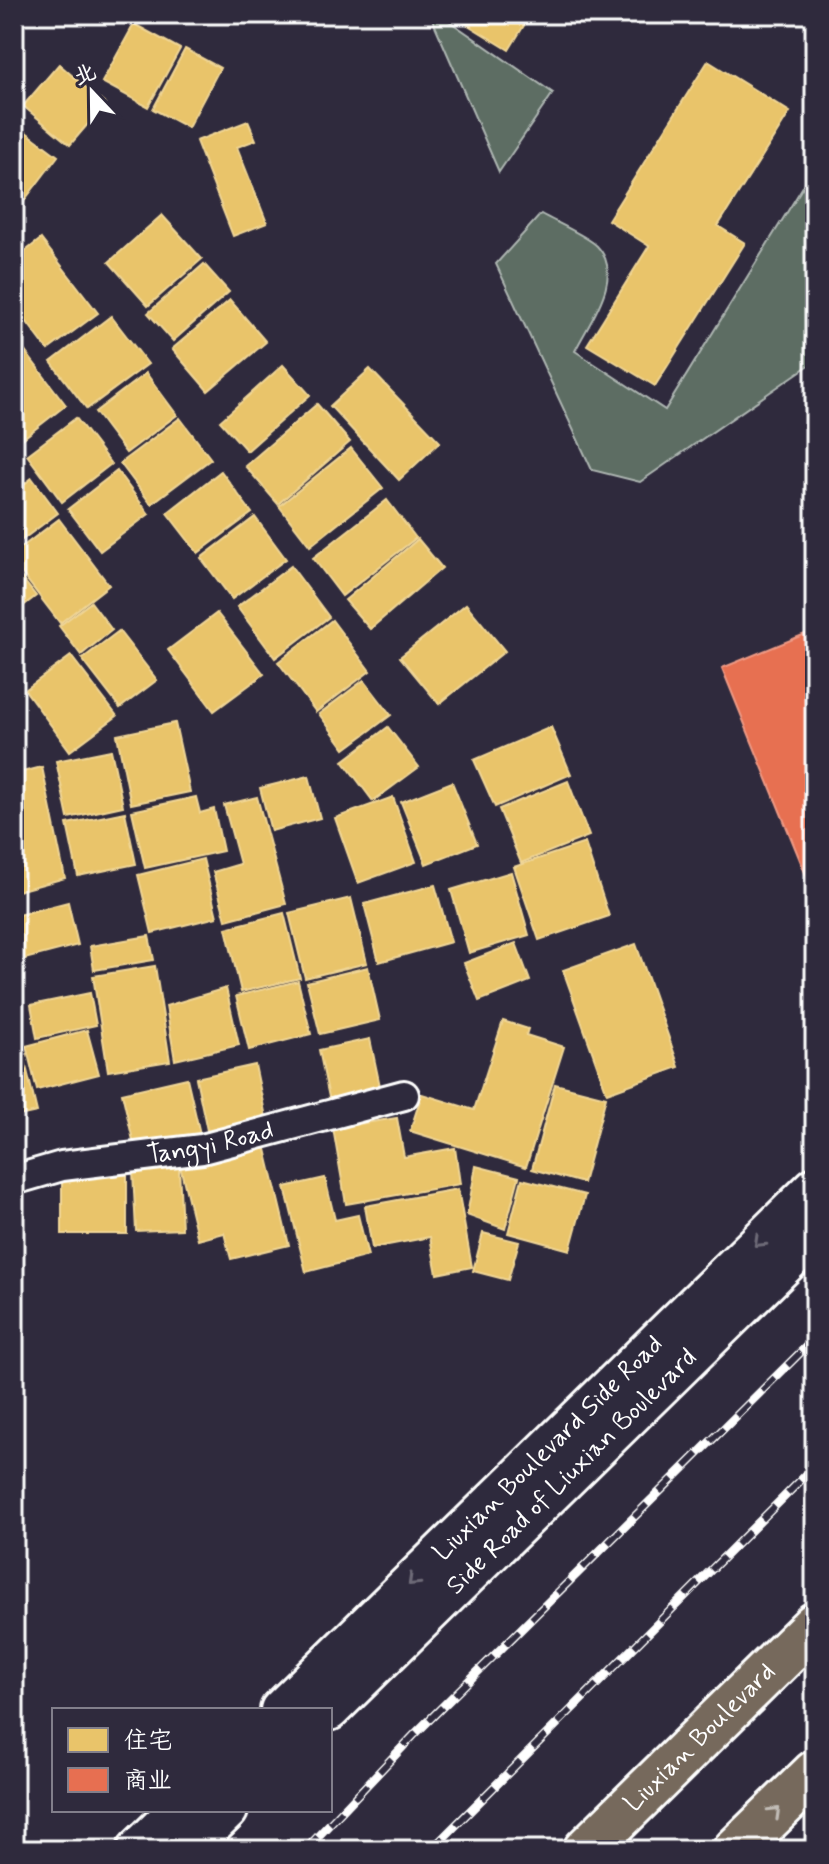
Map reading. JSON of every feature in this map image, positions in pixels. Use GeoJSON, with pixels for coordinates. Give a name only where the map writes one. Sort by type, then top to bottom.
{"type":"FeatureCollection","features":[{"type":"Feature","properties":{"kind":"main road","name":"Liuxian Boulevard Side Road"},"geometry":{"type":"LineString","coordinates":[[283,1708],[815,1188]]}},
{"type":"Feature","properties":{"kind":"main road","name":"Side Road of Liuxian Boulevard"},"geometry":{"type":"LineString","coordinates":[[331,1708],[815,1234]]}},
{"type":"Feature","properties":{"kind":"main road"},"geometry":{"type":"LineString","coordinates":[[743,1696],[815,1611]]}},
{"type":"Feature","properties":{"kind":"main road","name":"Liuxian Boulevard"},"geometry":{"type":"LineString","coordinates":[[586,1850],[815,1625]]}},
{"type":"Feature","properties":{"kind":"main road"},"geometry":{"type":"LineString","coordinates":[[736,1850],[815,1773]]}},
{"type":"Feature","properties":{"kind":"main road"},"geometry":{"type":"LineString","coordinates":[[138,1850],[177,1812]]}},
{"type":"Feature","properties":{"kind":"main road"},"geometry":{"type":"LineString","coordinates":[[186,1850],[225,1812]]}},
{"type":"Feature","properties":{"kind":"street","name":"Tangyi Road"},"geometry":{"type":"LineString","coordinates":[[14,1180],[62,1166],[202,1149],[404,1095]]}},
{"type":"Feature","properties":{"kind":"green space"},"geometry":{"type":"Polygon","coordinates":[[[430,14],[439,14],[553,93],[499,172],[430,14]]]}},
{"type":"Feature","properties":{"kind":"green space"},"geometry":{"type":"Polygon","coordinates":[[[815,167],[815,361],[640,482],[592,470],[496,264],[541,214],[597,246],[605,258],[608,271],[606,285],[596,313],[575,351],[665,410],[815,167]]]}},
{"type":"Feature","properties":{"kind":"building: 住宅"},"geometry":{"type":"Polygon","coordinates":[[[450,14],[531,14],[509,50],[450,14]]]}},
{"type":"Feature","properties":{"kind":"building: 住宅"},"geometry":{"type":"Polygon","coordinates":[[[134,24],[180,49],[148,107],[102,82],[134,24]]]}},
{"type":"Feature","properties":{"kind":"building: 住宅"},"geometry":{"type":"Polygon","coordinates":[[[185,49],[220,68],[188,128],[153,109],[185,49]]]}},
{"type":"Feature","properties":{"kind":"building: 住宅"},"geometry":{"type":"Polygon","coordinates":[[[708,61],[790,112],[718,226],[745,243],[655,386],[587,345],[649,246],[608,220],[708,61]]]}},
{"type":"Feature","properties":{"kind":"building: 住宅"},"geometry":{"type":"Polygon","coordinates":[[[59,64],[105,104],[70,145],[23,106],[59,64]]]}},
{"type":"Feature","properties":{"kind":"building: 住宅"},"geometry":{"type":"Polygon","coordinates":[[[248,121],[256,140],[237,147],[267,223],[233,236],[196,141],[248,121]]]}},
{"type":"Feature","properties":{"kind":"building: 住宅"},"geometry":{"type":"Polygon","coordinates":[[[14,123],[58,156],[23,202],[14,195],[14,123]]]}},
{"type":"Feature","properties":{"kind":"building: 住宅"},"geometry":{"type":"Polygon","coordinates":[[[162,215],[202,259],[148,306],[109,262],[162,215]]]}},
{"type":"Feature","properties":{"kind":"building: 住宅"},"geometry":{"type":"Polygon","coordinates":[[[41,239],[98,313],[48,350],[14,305],[14,260],[41,239]]]}},
{"type":"Feature","properties":{"kind":"building: 住宅"},"geometry":{"type":"Polygon","coordinates":[[[204,264],[229,292],[173,341],[148,313],[204,264]]]}},
{"type":"Feature","properties":{"kind":"building: 住宅"},"geometry":{"type":"Polygon","coordinates":[[[230,300],[266,342],[208,391],[172,349],[230,300]]]}},
{"type":"Feature","properties":{"kind":"building: 住宅"},"geometry":{"type":"Polygon","coordinates":[[[111,316],[148,364],[87,409],[51,362],[111,316]]]}},
{"type":"Feature","properties":{"kind":"building: 住宅"},"geometry":{"type":"Polygon","coordinates":[[[21,346],[66,405],[17,443],[14,439],[14,350],[21,346]]]}},
{"type":"Feature","properties":{"kind":"building: 住宅"},"geometry":{"type":"Polygon","coordinates":[[[283,365],[310,395],[247,451],[220,421],[283,365]]]}},
{"type":"Feature","properties":{"kind":"building: 住宅"},"geometry":{"type":"Polygon","coordinates":[[[370,369],[440,442],[399,480],[330,406],[370,369]]]}},
{"type":"Feature","properties":{"kind":"building: 住宅"},"geometry":{"type":"Polygon","coordinates":[[[146,373],[177,415],[126,453],[95,412],[146,373]]]}},
{"type":"Feature","properties":{"kind":"building: 住宅"},"geometry":{"type":"Polygon","coordinates":[[[317,404],[350,442],[278,504],[245,466],[317,404]]]}},
{"type":"Feature","properties":{"kind":"building: 住宅"},"geometry":{"type":"Polygon","coordinates":[[[76,418],[111,464],[62,502],[27,455],[76,418]]]}},
{"type":"Feature","properties":{"kind":"building: 住宅"},"geometry":{"type":"Polygon","coordinates":[[[180,418],[211,459],[151,504],[120,463],[180,418]]]}},
{"type":"Feature","properties":{"kind":"building: 住宅"},"geometry":{"type":"Polygon","coordinates":[[[351,448],[383,488],[310,546],[279,506],[351,448]]]}},
{"type":"Feature","properties":{"kind":"building: 住宅"},"geometry":{"type":"Polygon","coordinates":[[[117,471],[149,514],[100,551],[68,509],[117,471]]]}},
{"type":"Feature","properties":{"kind":"building: 住宅"},"geometry":{"type":"Polygon","coordinates":[[[221,471],[252,513],[198,553],[167,513],[221,471]]]}},
{"type":"Feature","properties":{"kind":"building: 住宅"},"geometry":{"type":"Polygon","coordinates":[[[32,478],[58,513],[14,546],[14,492],[32,478]]]}},
{"type":"Feature","properties":{"kind":"building: 住宅"},"geometry":{"type":"Polygon","coordinates":[[[387,500],[416,538],[342,596],[313,558],[387,500]]]}},
{"type":"Feature","properties":{"kind":"building: 住宅"},"geometry":{"type":"Polygon","coordinates":[[[255,517],[286,559],[232,599],[201,558],[255,517]]]}},
{"type":"Feature","properties":{"kind":"building: 住宅"},"geometry":{"type":"Polygon","coordinates":[[[59,519],[109,585],[60,623],[14,563],[14,553],[59,519]]]}},
{"type":"Feature","properties":{"kind":"building: 住宅"},"geometry":{"type":"Polygon","coordinates":[[[418,539],[442,568],[370,629],[345,600],[418,539]]]}},
{"type":"Feature","properties":{"kind":"building: 住宅"},"geometry":{"type":"Polygon","coordinates":[[[291,566],[329,617],[275,658],[237,607],[291,566]]]}},
{"type":"Feature","properties":{"kind":"building: 住宅"},"geometry":{"type":"Polygon","coordinates":[[[14,568],[36,596],[14,613],[14,568]]]}},
{"type":"Feature","properties":{"kind":"building: 住宅"},"geometry":{"type":"Polygon","coordinates":[[[91,602],[112,630],[81,655],[59,626],[91,602]]]}},
{"type":"Feature","properties":{"kind":"building: 住宅"},"geometry":{"type":"Polygon","coordinates":[[[466,604],[505,651],[439,704],[400,657],[466,604]]]}},
{"type":"Feature","properties":{"kind":"building: 住宅"},"geometry":{"type":"Polygon","coordinates":[[[217,613],[264,674],[214,711],[168,650],[217,613]]]}},
{"type":"Feature","properties":{"kind":"building: 住宅"},"geometry":{"type":"Polygon","coordinates":[[[332,620],[370,671],[316,712],[278,662],[332,620]]]}},
{"type":"Feature","properties":{"kind":"building: 住宅"},"geometry":{"type":"Polygon","coordinates":[[[119,631],[157,680],[120,708],[82,659],[119,631]]]}},
{"type":"Feature","properties":{"kind":"building: 住宅"},"geometry":{"type":"Polygon","coordinates":[[[71,656],[117,716],[70,751],[25,690],[71,656]]]}},
{"type":"Feature","properties":{"kind":"building: 住宅"},"geometry":{"type":"Polygon","coordinates":[[[364,680],[391,715],[345,749],[319,714],[364,680]]]}},
{"type":"Feature","properties":{"kind":"building: 住宅"},"geometry":{"type":"Polygon","coordinates":[[[175,723],[190,792],[131,804],[117,735],[175,723]]]}},
{"type":"Feature","properties":{"kind":"building: 住宅"},"geometry":{"type":"Polygon","coordinates":[[[388,727],[419,767],[373,801],[343,761],[388,727]]]}},
{"type":"Feature","properties":{"kind":"building: 住宅"},"geometry":{"type":"Polygon","coordinates":[[[551,727],[571,774],[495,807],[474,760],[551,727]]]}},
{"type":"Feature","properties":{"kind":"building: 住宅"},"geometry":{"type":"Polygon","coordinates":[[[111,750],[123,806],[68,818],[56,761],[111,750]]]}},
{"type":"Feature","properties":{"kind":"building: 住宅"},"geometry":{"type":"Polygon","coordinates":[[[42,767],[65,878],[14,892],[14,774],[42,767]]]}},
{"type":"Feature","properties":{"kind":"building: 住宅"},"geometry":{"type":"Polygon","coordinates":[[[309,776],[320,818],[271,831],[260,788],[309,776]]]}},
{"type":"Feature","properties":{"kind":"building: 住宅"},"geometry":{"type":"Polygon","coordinates":[[[568,781],[589,836],[521,863],[499,809],[568,781]]]}},
{"type":"Feature","properties":{"kind":"building: 住宅"},"geometry":{"type":"Polygon","coordinates":[[[452,782],[477,844],[426,864],[401,802],[452,782]]]}},
{"type":"Feature","properties":{"kind":"building: 住宅"},"geometry":{"type":"Polygon","coordinates":[[[196,797],[200,813],[214,809],[223,851],[145,868],[132,811],[196,797]]]}},
{"type":"Feature","properties":{"kind":"building: 住宅"},"geometry":{"type":"Polygon","coordinates":[[[257,797],[286,904],[226,920],[213,872],[240,864],[224,805],[257,797]]]}},
{"type":"Feature","properties":{"kind":"building: 住宅"},"geometry":{"type":"Polygon","coordinates":[[[393,797],[416,862],[358,883],[335,818],[393,797]]]}},
{"type":"Feature","properties":{"kind":"building: 住宅"},"geometry":{"type":"Polygon","coordinates":[[[125,812],[136,864],[78,876],[67,824],[125,812]]]}},
{"type":"Feature","properties":{"kind":"building: 住宅"},"geometry":{"type":"Polygon","coordinates":[[[585,843],[609,916],[539,940],[514,867],[585,843]]]}},
{"type":"Feature","properties":{"kind":"building: 住宅"},"geometry":{"type":"Polygon","coordinates":[[[203,859],[217,917],[152,933],[138,875],[203,859]]]}},
{"type":"Feature","properties":{"kind":"building: 住宅"},"geometry":{"type":"Polygon","coordinates":[[[511,872],[529,935],[469,953],[451,890],[511,872]]]}},
{"type":"Feature","properties":{"kind":"building: 住宅"},"geometry":{"type":"Polygon","coordinates":[[[435,885],[451,942],[379,962],[364,904],[435,885]]]}},
{"type":"Feature","properties":{"kind":"building: 住宅"},"geometry":{"type":"Polygon","coordinates":[[[351,898],[367,963],[305,978],[289,913],[351,898]]]}},
{"type":"Feature","properties":{"kind":"building: 住宅"},"geometry":{"type":"Polygon","coordinates":[[[68,902],[78,945],[17,961],[14,916],[68,902]]]}},
{"type":"Feature","properties":{"kind":"building: 住宅"},"geometry":{"type":"Polygon","coordinates":[[[284,913],[300,978],[241,992],[226,928],[284,913]]]}},
{"type":"Feature","properties":{"kind":"building: 住宅"},"geometry":{"type":"Polygon","coordinates":[[[149,936],[154,960],[94,970],[90,946],[149,936]]]}},
{"type":"Feature","properties":{"kind":"building: 住宅"},"geometry":{"type":"Polygon","coordinates":[[[516,943],[530,981],[479,1001],[464,963],[516,943]]]}},
{"type":"Feature","properties":{"kind":"building: 住宅"},"geometry":{"type":"Polygon","coordinates":[[[636,944],[679,1067],[607,1093],[563,970],[636,944]]]}},
{"type":"Feature","properties":{"kind":"building: 住宅"},"geometry":{"type":"Polygon","coordinates":[[[155,966],[170,1061],[108,1071],[93,976],[155,966]]]}},
{"type":"Feature","properties":{"kind":"building: 住宅"},"geometry":{"type":"Polygon","coordinates":[[[368,967],[380,1020],[320,1034],[307,982],[368,967]]]}},
{"type":"Feature","properties":{"kind":"building: 住宅"},"geometry":{"type":"Polygon","coordinates":[[[298,981],[311,1034],[249,1050],[236,996],[298,981]]]}},
{"type":"Feature","properties":{"kind":"building: 住宅"},"geometry":{"type":"Polygon","coordinates":[[[226,988],[239,1045],[175,1060],[166,1006],[226,988]]]}},
{"type":"Feature","properties":{"kind":"building: 住宅"},"geometry":{"type":"Polygon","coordinates":[[[90,993],[96,1025],[37,1038],[31,1005],[90,993]]]}},
{"type":"Feature","properties":{"kind":"building: 住宅"},"geometry":{"type":"Polygon","coordinates":[[[503,1021],[528,1029],[526,1035],[564,1047],[526,1167],[410,1131],[422,1094],[474,1110],[503,1021]]]}},
{"type":"Feature","properties":{"kind":"building: 住宅"},"geometry":{"type":"Polygon","coordinates":[[[87,1030],[99,1074],[37,1090],[26,1046],[87,1030]]]}},
{"type":"Feature","properties":{"kind":"building: 住宅"},"geometry":{"type":"Polygon","coordinates":[[[370,1039],[381,1091],[330,1102],[319,1050],[370,1039]]]}},
{"type":"Feature","properties":{"kind":"building: 住宅"},"geometry":{"type":"Polygon","coordinates":[[[25,1062],[37,1112],[14,1117],[14,1065],[25,1062]]]}},
{"type":"Feature","properties":{"kind":"building: 住宅"},"geometry":{"type":"Polygon","coordinates":[[[255,1065],[267,1122],[208,1135],[196,1078],[255,1065]]]}},
{"type":"Feature","properties":{"kind":"building: 住宅"},"geometry":{"type":"Polygon","coordinates":[[[187,1078],[200,1134],[135,1149],[122,1093],[187,1078]]]}},
{"type":"Feature","properties":{"kind":"building: 住宅"},"geometry":{"type":"Polygon","coordinates":[[[555,1084],[606,1097],[583,1183],[532,1169],[555,1084]]]}},
{"type":"Feature","properties":{"kind":"building: 住宅"},"geometry":{"type":"Polygon","coordinates":[[[397,1118],[404,1157],[455,1148],[460,1184],[346,1204],[333,1128],[397,1118]]]}},
{"type":"Feature","properties":{"kind":"building: 住宅"},"geometry":{"type":"Polygon","coordinates":[[[265,1145],[289,1245],[231,1259],[224,1233],[198,1240],[180,1166],[265,1145]]]}},
{"type":"Feature","properties":{"kind":"building: 住宅"},"geometry":{"type":"Polygon","coordinates":[[[476,1166],[519,1177],[505,1229],[467,1215],[476,1166]]]}},
{"type":"Feature","properties":{"kind":"building: 住宅"},"geometry":{"type":"Polygon","coordinates":[[[179,1168],[182,1229],[136,1231],[133,1171],[179,1168]]]}},
{"type":"Feature","properties":{"kind":"building: 住宅"},"geometry":{"type":"Polygon","coordinates":[[[62,1175],[127,1175],[127,1234],[62,1234],[62,1175]]]}},
{"type":"Feature","properties":{"kind":"building: 住宅"},"geometry":{"type":"Polygon","coordinates":[[[325,1178],[335,1220],[358,1215],[368,1256],[306,1272],[285,1187],[325,1178]]]}},
{"type":"Feature","properties":{"kind":"building: 住宅"},"geometry":{"type":"Polygon","coordinates":[[[522,1179],[585,1195],[570,1250],[508,1233],[522,1179]]]}},
{"type":"Feature","properties":{"kind":"building: 住宅"},"geometry":{"type":"Polygon","coordinates":[[[458,1189],[472,1267],[437,1274],[430,1237],[372,1248],[365,1206],[458,1189]]]}},
{"type":"Feature","properties":{"kind":"building: 住宅"},"geometry":{"type":"Polygon","coordinates":[[[483,1233],[519,1242],[508,1280],[473,1271],[483,1233]]]}},
{"type":"Feature","properties":{"kind":"building: 商业"},"geometry":{"type":"Polygon","coordinates":[[[815,630],[815,897],[722,668],[815,630]]]}},
{"type":"Feature","properties":{"kind":"railway"},"geometry":{"type":"LineString","coordinates":[[305,1850],[415,1734],[815,1338]]}},
{"type":"Feature","properties":{"kind":"railway"},"geometry":{"type":"LineString","coordinates":[[431,1850],[815,1466]]}}]}
